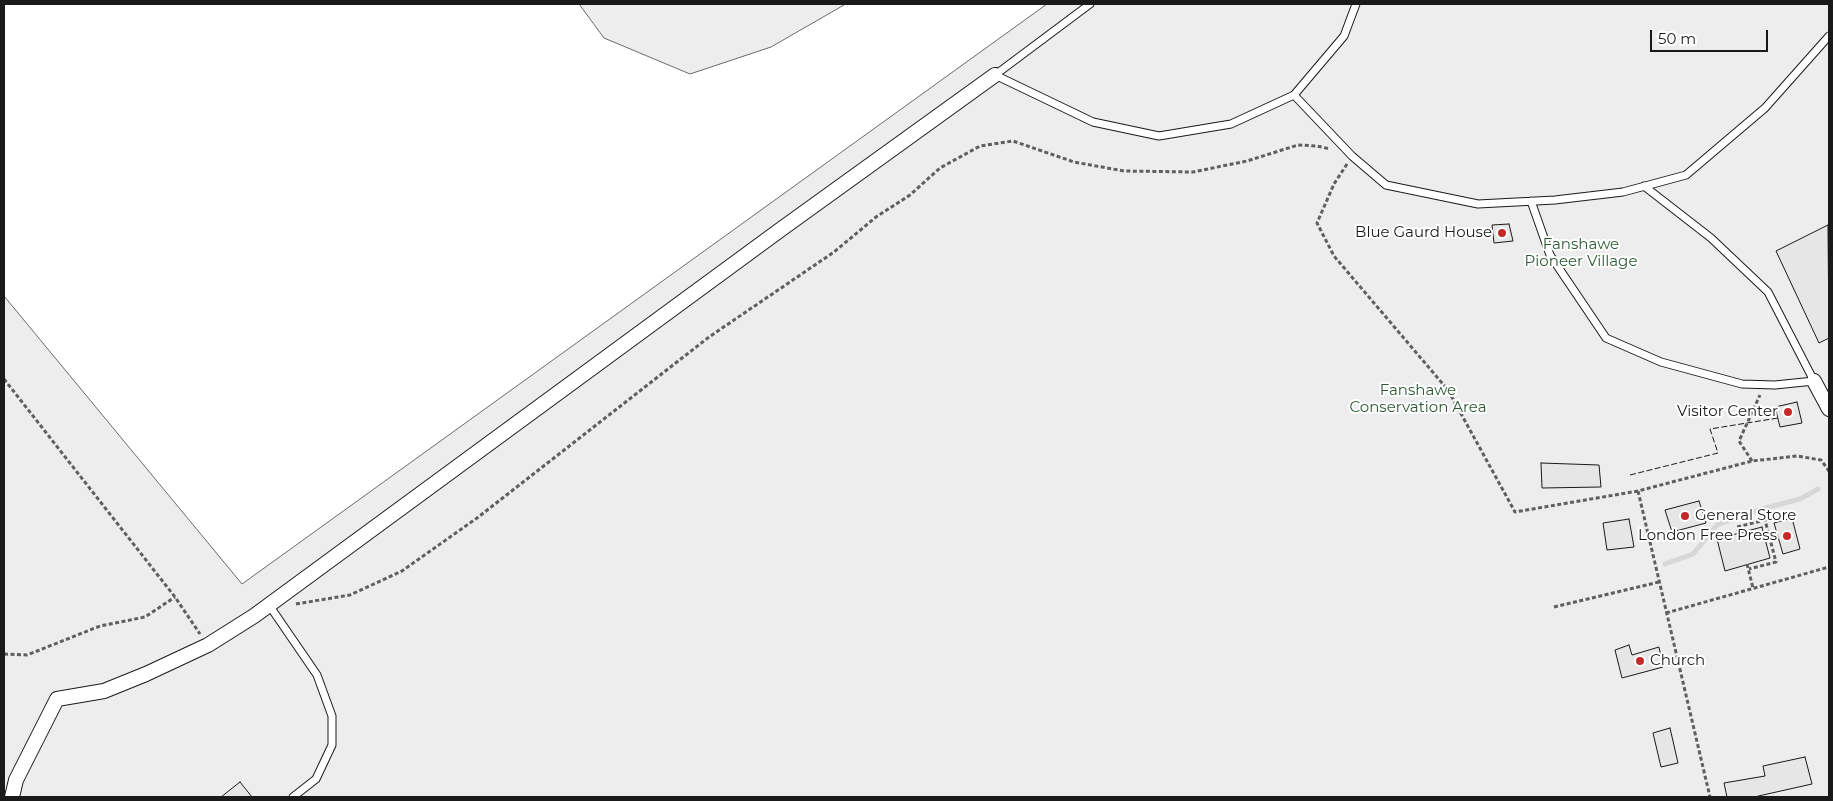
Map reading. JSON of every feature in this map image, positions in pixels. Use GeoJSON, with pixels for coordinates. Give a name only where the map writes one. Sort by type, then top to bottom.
{"type":"FeatureCollection","features":[{"type":"Feature","properties":{"kind":"street"},"geometry":{"type":"LineString","coordinates":[[12,797],[16,780],[57,700],[104,691],[208,645],[269,605],[995,74]]}},
{"type":"Feature","properties":{"kind":"street"},"geometry":{"type":"LineString","coordinates":[[1814,381],[1829,409]]}},
{"type":"Feature","properties":{"kind":"lane"},"geometry":{"type":"LineString","coordinates":[[1090,4],[995,74],[1093,122],[1159,136],[1231,124],[1294,94],[1344,36],[1356,4]]}},
{"type":"Feature","properties":{"kind":"lane"},"geometry":{"type":"LineString","coordinates":[[1294,94],[1352,156],[1386,185],[1478,204],[1555,200],[1623,192],[1686,175],[1765,108],[1829,36]]}},
{"type":"Feature","properties":{"kind":"lane"},"geometry":{"type":"LineString","coordinates":[[1531,201],[1550,255],[1606,338],[1661,362],[1742,384],[1766,385],[1814,381],[1768,292],[1711,238],[1644,186]]}},
{"type":"Feature","properties":{"kind":"lane"},"geometry":{"type":"LineString","coordinates":[[269,605],[317,675],[332,716],[332,745],[316,779],[293,797]]}},
{"type":"Feature","properties":{"kind":"path"},"geometry":{"type":"LineString","coordinates":[[294,604],[350,595],[402,571],[476,518],[710,337],[834,252],[876,217],[910,195],[940,168],[980,146],[1013,141],[1074,162],[1124,171],[1193,172],[1247,161],[1298,146],[1317,146],[1352,156],[1334,184],[1317,223],[1334,256],[1448,390],[1515,512],[1638,491],[1752,462],[1798,456],[1821,460],[1829,471]]}},
{"type":"Feature","properties":{"kind":"path"},"geometry":{"type":"LineString","coordinates":[[4,379],[175,597],[208,645]]}},
{"type":"Feature","properties":{"kind":"path"},"geometry":{"type":"LineString","coordinates":[[1752,462],[1739,441],[1766,385]]}},
{"type":"Feature","properties":{"kind":"path"},"geometry":{"type":"LineString","coordinates":[[1638,491],[1710,797]]}},
{"type":"Feature","properties":{"kind":"path"},"geometry":{"type":"LineString","coordinates":[[1739,533],[1737,527],[1765,520],[1776,562],[1749,569]]}},
{"type":"Feature","properties":{"kind":"path"},"geometry":{"type":"LineString","coordinates":[[1747,564],[1753,588]]}},
{"type":"Feature","properties":{"kind":"path"},"geometry":{"type":"LineString","coordinates":[[1666,613],[1829,567]]}},
{"type":"Feature","properties":{"kind":"path"},"geometry":{"type":"LineString","coordinates":[[1554,607],[1659,582]]}},
{"type":"Feature","properties":{"kind":"path"},"geometry":{"type":"LineString","coordinates":[[4,654],[27,655],[100,626],[145,617],[175,597]]}},
{"type":"Feature","properties":{"kind":"green space"},"geometry":{"type":"Polygon","coordinates":[[[579,4],[844,5],[771,47],[690,74],[604,38],[579,4]]]}},
{"type":"Feature","properties":{"kind":"green space","name":"Fanshawe Conservation Area"},"geometry":{"type":"Polygon","coordinates":[[[1047,4],[1829,4],[1829,797],[4,797],[4,296],[242,584],[1047,4]]]}},
{"type":"Feature","properties":{"kind":"building","name":"Blue Gaurd House"},"geometry":{"type":"Polygon","coordinates":[[[1509,224],[1513,241],[1494,243],[1492,225],[1509,224]]]}},
{"type":"Feature","properties":{"kind":"building"},"geometry":{"type":"Polygon","coordinates":[[[1828,225],[1829,338],[1819,343],[1776,251],[1828,225]]]}},
{"type":"Feature","properties":{"kind":"building","name":"Visitor Center"},"geometry":{"type":"Polygon","coordinates":[[[1797,402],[1802,423],[1780,427],[1775,407],[1797,402]]]}},
{"type":"Feature","properties":{"kind":"building"},"geometry":{"type":"Polygon","coordinates":[[[1541,463],[1599,465],[1601,487],[1542,488],[1541,463]]]}},
{"type":"Feature","properties":{"kind":"building","name":"General Store"},"geometry":{"type":"Polygon","coordinates":[[[1699,501],[1706,523],[1672,532],[1665,510],[1699,501]]]}},
{"type":"Feature","properties":{"kind":"building","name":"London Free Press"},"geometry":{"type":"Polygon","coordinates":[[[1792,518],[1800,549],[1783,554],[1774,523],[1792,518]]]}},
{"type":"Feature","properties":{"kind":"building"},"geometry":{"type":"Polygon","coordinates":[[[1629,519],[1634,547],[1607,550],[1603,523],[1629,519]]]}},
{"type":"Feature","properties":{"kind":"building"},"geometry":{"type":"Polygon","coordinates":[[[1762,527],[1770,558],[1725,571],[1717,539],[1762,527]]]}},
{"type":"Feature","properties":{"kind":"building","name":"Church"},"geometry":{"type":"Polygon","coordinates":[[[1629,645],[1632,655],[1659,647],[1663,667],[1622,678],[1615,650],[1629,645]]]}},
{"type":"Feature","properties":{"kind":"building"},"geometry":{"type":"Polygon","coordinates":[[[1670,728],[1678,763],[1661,767],[1653,733],[1670,728]]]}},
{"type":"Feature","properties":{"kind":"building"},"geometry":{"type":"Polygon","coordinates":[[[1805,757],[1812,784],[1754,797],[1727,797],[1724,783],[1765,776],[1763,766],[1805,757]]]}},
{"type":"Feature","properties":{"kind":"building"},"geometry":{"type":"Polygon","coordinates":[[[240,782],[252,797],[221,797],[240,782]]]}},
{"type":"Feature","properties":{"kind":"waterway"},"geometry":{"type":"LineString","coordinates":[[1665,564],[1693,554],[1717,525],[1758,510],[1800,499],[1818,489]]}},
{"type":"Feature","properties":{"kind":"fence"},"geometry":{"type":"LineString","coordinates":[[1630,475],[1718,453],[1710,429],[1778,418]]}},
{"type":"Feature","properties":{"kind":"place","name":"Blue Gaurd House"},"geometry":{"type":"Point","coordinates":[1502,233]}},
{"type":"Feature","properties":{"kind":"place","name":"Visitor Center"},"geometry":{"type":"Point","coordinates":[1788,412]}},
{"type":"Feature","properties":{"kind":"place","name":"General Store"},"geometry":{"type":"Point","coordinates":[1685,516]}},
{"type":"Feature","properties":{"kind":"place","name":"London Free Press"},"geometry":{"type":"Point","coordinates":[1787,536]}},
{"type":"Feature","properties":{"kind":"place","name":"Church"},"geometry":{"type":"Point","coordinates":[1640,661]}},
{"type":"Feature","properties":{"kind":"park label","name":"Fanshawe Pioneer Village"},"geometry":{"type":"Point","coordinates":[1581,254]}}]}
